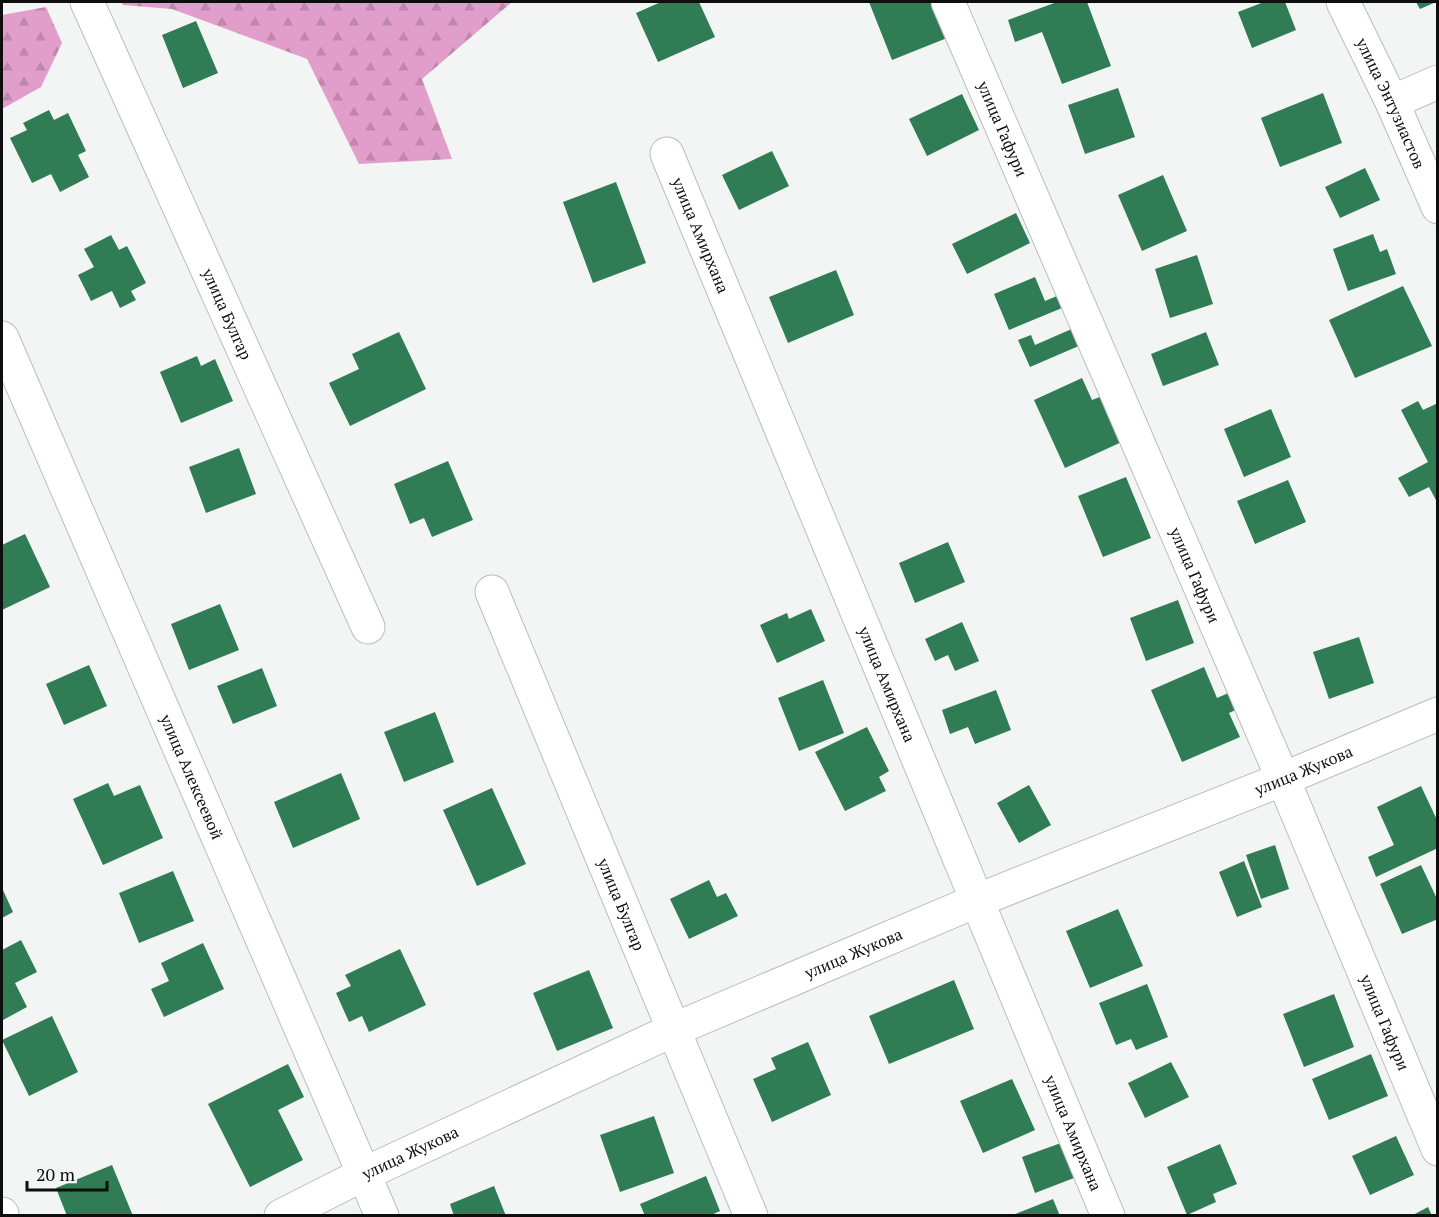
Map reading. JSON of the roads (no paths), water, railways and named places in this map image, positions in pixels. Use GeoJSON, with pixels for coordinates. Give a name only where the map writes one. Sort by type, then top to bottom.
{"type":"FeatureCollection","features":[{"type":"Feature","properties":{"kind":"street","name":"улица Булгар"},"geometry":{"type":"LineString","coordinates":[[87,2],[368,627]]}},
{"type":"Feature","properties":{"kind":"street","name":"улица Гафури"},"geometry":{"type":"LineString","coordinates":[[948,2],[1283,779],[1437,1149]]}},
{"type":"Feature","properties":{"kind":"street","name":"улица Энтузиастов"},"geometry":{"type":"LineString","coordinates":[[1343,2],[1392,102],[1437,207]]}},
{"type":"Feature","properties":{"kind":"street"},"geometry":{"type":"LineString","coordinates":[[1392,102],[1437,82]]}},
{"type":"Feature","properties":{"kind":"street","name":"улица Амирхана"},"geometry":{"type":"LineString","coordinates":[[667,154],[1108,1215]]}},
{"type":"Feature","properties":{"kind":"street","name":"улица Алексеевой"},"geometry":{"type":"LineString","coordinates":[[2,338],[382,1215]]}},
{"type":"Feature","properties":{"kind":"street","name":"улица Булгар"},"geometry":{"type":"LineString","coordinates":[[492,592],[751,1215]]}},
{"type":"Feature","properties":{"kind":"street","name":"улица Жукова"},"geometry":{"type":"LineString","coordinates":[[280,1215],[364,1173],[673,1030],[976,901],[1283,779],[1437,714]]}}]}
